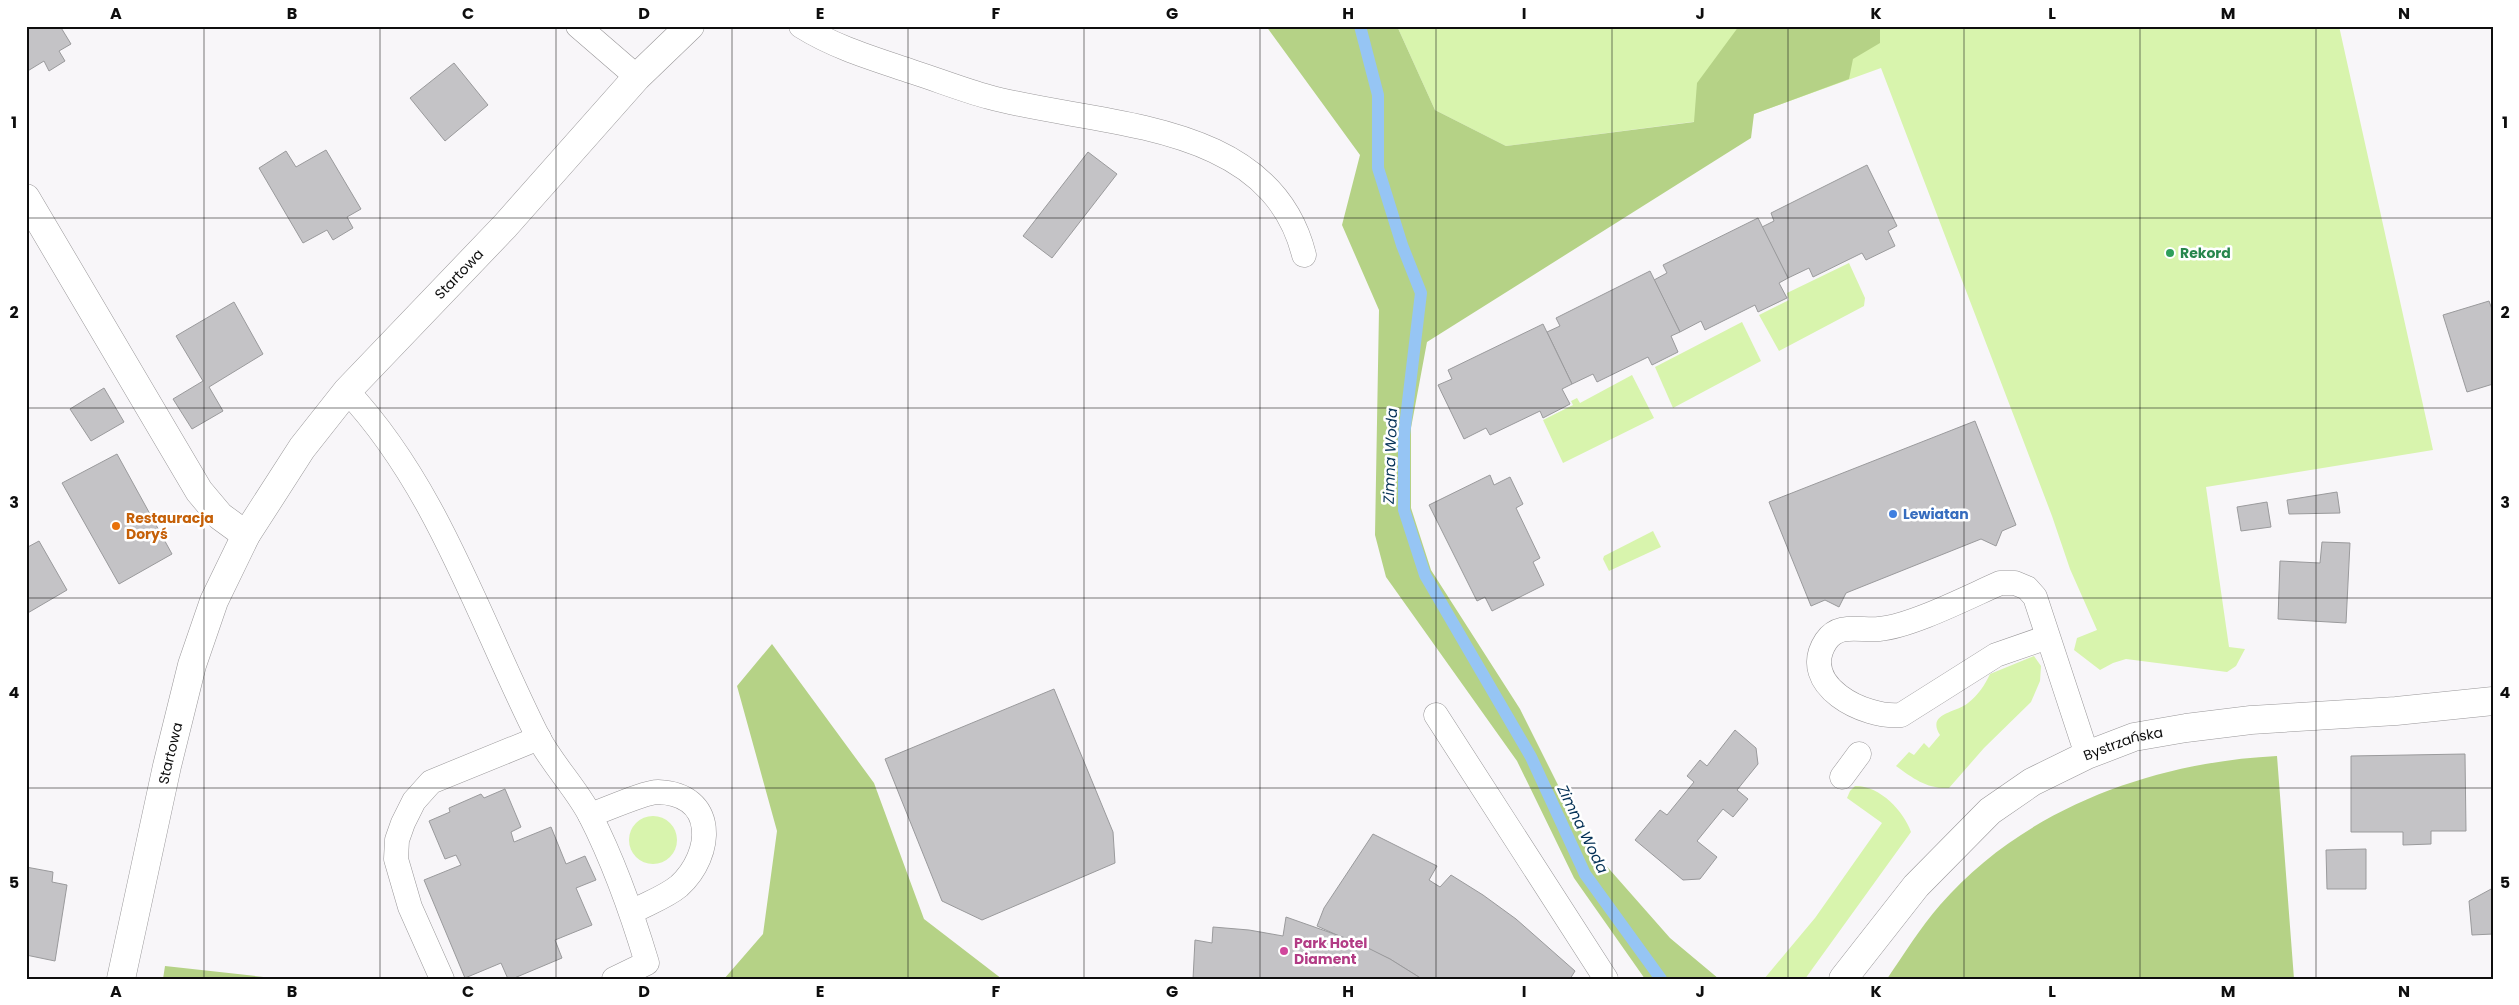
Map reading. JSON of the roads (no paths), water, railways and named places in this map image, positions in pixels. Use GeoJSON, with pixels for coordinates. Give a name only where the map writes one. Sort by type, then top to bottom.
{"type":"FeatureCollection","features":[{"type":"Feature","properties":{"kind":"street","name":"Startowa"},"geometry":{"type":"LineString","coordinates":[[121,979],[167,766],[192,665],[214,601],[246,535],[302,448],[347,391],[505,226],[637,76],[690,26]]}},
{"type":"Feature","properties":{"kind":"street"},"geometry":{"type":"LineString","coordinates":[[26,198],[199,491],[220,516],[246,535]]}},
{"type":"Feature","properties":{"kind":"street","name":"Bystrzańska"},"geometry":{"type":"LineString","coordinates":[[1843,979],[1916,886],[1990,811],[2032,782],[2087,755],[2134,737],[2186,728],[2251,720],[2396,711],[2493,701]]}},
{"type":"Feature","properties":{"kind":"lane"},"geometry":{"type":"LineString","coordinates":[[578,26],[637,76]]}},
{"type":"Feature","properties":{"kind":"lane"},"geometry":{"type":"LineString","coordinates":[[801,26],[818,37],[851,51],[989,98],[1166,133],[1208,146],[1239,164],[1282,205],[1298,232],[1304,255]]}},
{"type":"Feature","properties":{"kind":"lane"},"geometry":{"type":"LineString","coordinates":[[347,391],[367,413],[421,494],[453,552],[539,738],[590,815],[632,912],[646,963],[614,979]]}},
{"type":"Feature","properties":{"kind":"lane"},"geometry":{"type":"LineString","coordinates":[[2048,637],[1996,655],[1901,715],[1887,716],[1875,713],[1842,697],[1828,688],[1820,673],[1822,650],[1826,641],[1835,632],[1848,628],[1880,629],[1903,624],[2000,583],[2015,583],[2027,588],[2035,597],[2087,755]]}},
{"type":"Feature","properties":{"kind":"lane"},"geometry":{"type":"LineString","coordinates":[[1436,715],[1606,979]]}},
{"type":"Feature","properties":{"kind":"lane"},"geometry":{"type":"LineString","coordinates":[[442,979],[410,907],[396,859],[397,840],[403,823],[414,801],[431,782],[539,738]]}},
{"type":"Feature","properties":{"kind":"lane"},"geometry":{"type":"LineString","coordinates":[[1842,777],[1859,754]]}},
{"type":"Feature","properties":{"kind":"lane"},"geometry":{"type":"LineString","coordinates":[[590,815],[657,792],[678,795],[694,806],[704,818],[704,838],[698,862],[678,886],[632,912]]}},
{"type":"Feature","properties":{"kind":"waterway","name":"Zimna Woda"},"geometry":{"type":"LineString","coordinates":[[1360,26],[1378,95],[1378,168],[1402,245],[1421,293],[1404,435],[1404,510],[1425,575],[1531,757],[1585,874],[1661,979]]}},
{"type":"Feature","properties":{"kind":"place","name":"Rekord"},"geometry":{"type":"Point","coordinates":[2170,253]}},
{"type":"Feature","properties":{"kind":"place","name":"Lewiatan"},"geometry":{"type":"Point","coordinates":[1893,514]}},
{"type":"Feature","properties":{"kind":"place","name":"Restauracja Doryś"},"geometry":{"type":"Point","coordinates":[116,526]}},
{"type":"Feature","properties":{"kind":"place","name":"Park Hotel Diament"},"geometry":{"type":"Point","coordinates":[1284,951]}}]}
